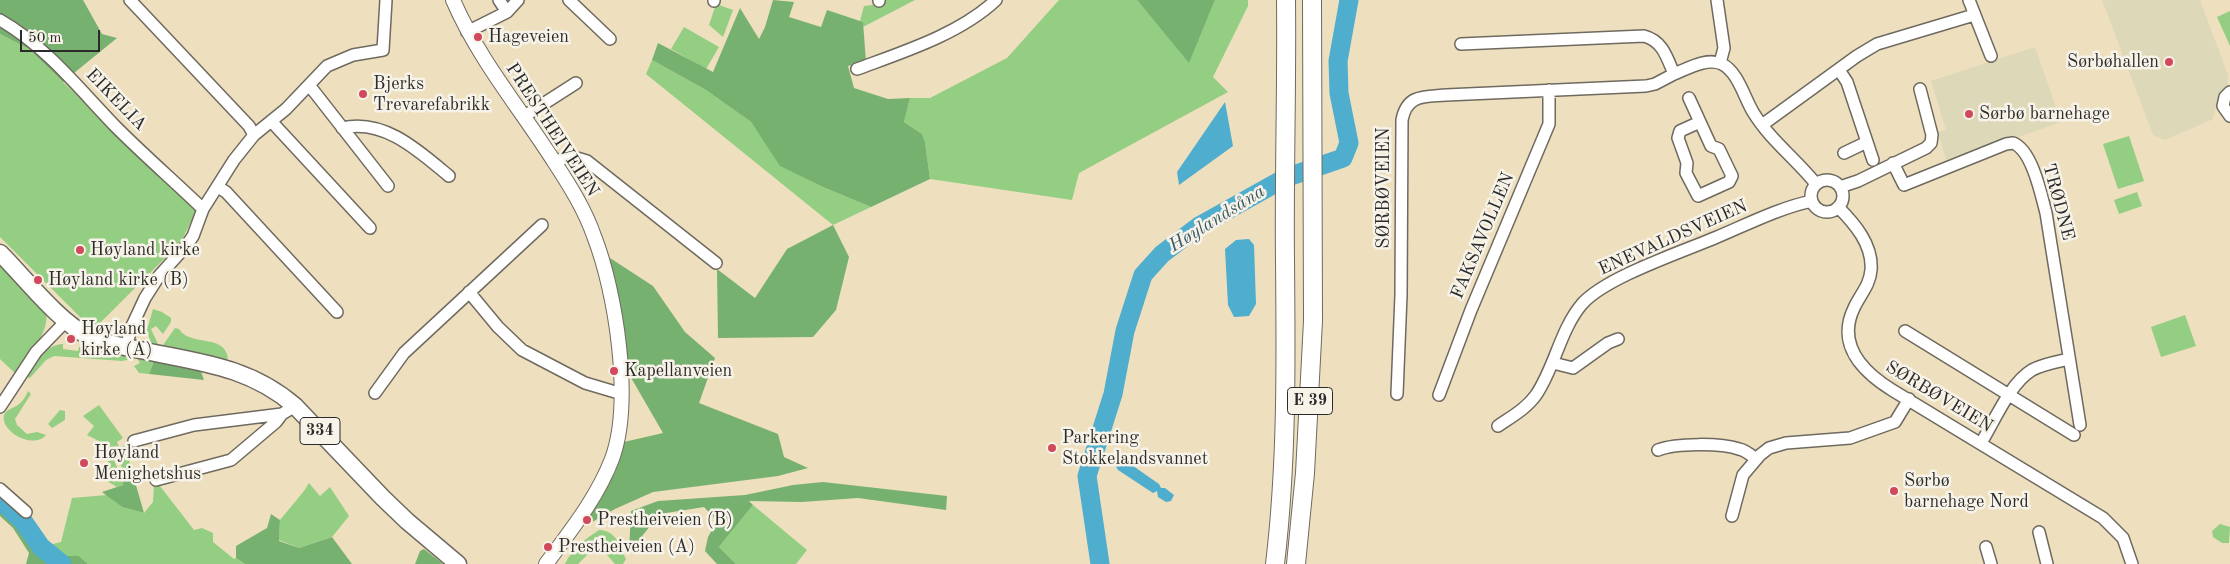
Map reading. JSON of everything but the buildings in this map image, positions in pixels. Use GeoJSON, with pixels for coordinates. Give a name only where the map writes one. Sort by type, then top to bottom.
{"type":"FeatureCollection","features":[{"type":"Feature","properties":{"kind":"highway","name":"E 39"},"geometry":{"type":"LineString","coordinates":[[1276,558],[1287,328],[1285,261],[1286,0]]}},
{"type":"Feature","properties":{"kind":"highway","name":"E 39"},"geometry":{"type":"LineString","coordinates":[[1296,559],[1310,399],[1314,248],[1312,0]]}},
{"type":"Feature","properties":{"kind":"main road","name":"334"},"geometry":{"type":"LineString","coordinates":[[0,253],[66,321],[90,337],[126,347],[241,372],[265,383],[289,410],[388,503],[458,564]]}},
{"type":"Feature","properties":{"kind":"street"},"geometry":{"type":"LineString","coordinates":[[130,0],[249,126],[254,135]]}},
{"type":"Feature","properties":{"kind":"street"},"geometry":{"type":"LineString","coordinates":[[126,347],[132,326],[145,298],[160,276],[193,236],[203,209],[234,160],[254,135],[271,122],[327,66],[353,55],[384,50],[386,0]]}},
{"type":"Feature","properties":{"kind":"street","name":"PRESTHEIVEIEN"},"geometry":{"type":"LineString","coordinates":[[452,0],[467,32],[488,67],[554,162],[584,212],[603,261],[609,283],[615,320],[622,394],[620,430],[602,483],[588,508],[546,564]]}},
{"type":"Feature","properties":{"kind":"street"},"geometry":{"type":"LineString","coordinates":[[499,0],[506,12]]}},
{"type":"Feature","properties":{"kind":"street"},"geometry":{"type":"LineString","coordinates":[[467,32],[506,12],[518,0]]}},
{"type":"Feature","properties":{"kind":"street"},"geometry":{"type":"LineString","coordinates":[[569,0],[610,39]]}},
{"type":"Feature","properties":{"kind":"street"},"geometry":{"type":"LineString","coordinates":[[857,69],[921,45],[974,17],[996,0]]}},
{"type":"Feature","properties":{"kind":"street"},"geometry":{"type":"LineString","coordinates":[[1717,0],[1724,48],[1720,63],[1729,69],[1762,125],[1816,184]]}},
{"type":"Feature","properties":{"kind":"street"},"geometry":{"type":"LineString","coordinates":[[1969,0],[1991,56]]}},
{"type":"Feature","properties":{"kind":"street"},"geometry":{"type":"LineString","coordinates":[[1762,125],[1857,56],[1877,44],[1974,15]]}},
{"type":"Feature","properties":{"kind":"street","name":"EIKELIA"},"geometry":{"type":"LineString","coordinates":[[0,20],[35,43],[85,92],[117,128],[203,209]]}},
{"type":"Feature","properties":{"kind":"street"},"geometry":{"type":"LineString","coordinates":[[1461,44],[1644,36],[1654,38],[1660,45],[1674,74]]}},
{"type":"Feature","properties":{"kind":"street","name":"SØRBØVEIEN"},"geometry":{"type":"LineString","coordinates":[[1397,394],[1404,112],[1408,104],[1416,98],[1646,86],[1655,84],[1702,63],[1720,63]]}},
{"type":"Feature","properties":{"kind":"street"},"geometry":{"type":"LineString","coordinates":[[1839,70],[1847,82],[1873,160]]}},
{"type":"Feature","properties":{"kind":"street"},"geometry":{"type":"LineString","coordinates":[[523,117],[576,83]]}},
{"type":"Feature","properties":{"kind":"street"},"geometry":{"type":"LineString","coordinates":[[309,85],[388,186]]}},
{"type":"Feature","properties":{"kind":"street"},"geometry":{"type":"LineString","coordinates":[[1840,186],[1858,181],[1894,164],[1926,148],[1931,143],[1932,135],[1920,89]]}},
{"type":"Feature","properties":{"kind":"street","name":"FAKSAVOLLEN"},"geometry":{"type":"LineString","coordinates":[[1439,395],[1471,310],[1550,124],[1549,90]]}},
{"type":"Feature","properties":{"kind":"street"},"geometry":{"type":"LineString","coordinates":[[2230,92],[2223,102],[2225,111],[2230,116]]}},
{"type":"Feature","properties":{"kind":"street"},"geometry":{"type":"LineString","coordinates":[[1689,98],[1700,122],[1711,146],[1719,148],[1732,176],[1729,182],[1698,196],[1686,173],[1688,163],[1678,138],[1680,132],[1700,122]]}},
{"type":"Feature","properties":{"kind":"street"},"geometry":{"type":"LineString","coordinates":[[271,122],[370,228]]}},
{"type":"Feature","properties":{"kind":"street"},"geometry":{"type":"LineString","coordinates":[[342,128],[363,125],[392,134],[428,159],[448,176]]}},
{"type":"Feature","properties":{"kind":"street"},"geometry":{"type":"LineString","coordinates":[[1844,153],[1867,142]]}},
{"type":"Feature","properties":{"kind":"street","name":"TRØDNE"},"geometry":{"type":"LineString","coordinates":[[1894,164],[1904,185],[2006,144],[2013,142],[2023,149],[2040,189],[2046,213],[2080,425]]}},
{"type":"Feature","properties":{"kind":"street"},"geometry":{"type":"LineString","coordinates":[[554,162],[570,156],[587,161],[716,263]]}},
{"type":"Feature","properties":{"kind":"street"},"geometry":{"type":"LineString","coordinates":[[1831,180],[1840,186],[1843,195],[1838,207],[1828,212],[1818,209],[1812,201],[1812,192],[1816,184],[1821,181],[1831,180]]}},
{"type":"Feature","properties":{"kind":"street"},"geometry":{"type":"LineString","coordinates":[[218,187],[226,192],[337,312]]}},
{"type":"Feature","properties":{"kind":"street","name":"ENEVALDSVEIEN"},"geometry":{"type":"LineString","coordinates":[[1498,426],[1530,403],[1536,395],[1553,363],[1574,315],[1595,292],[1646,267],[1771,214],[1812,201]]}},
{"type":"Feature","properties":{"kind":"street","name":"SØRBØVEIEN"},"geometry":{"type":"LineString","coordinates":[[1838,207],[1862,235],[1870,258],[1871,270],[1866,289],[1854,309],[1849,328],[1854,353],[1862,367],[1872,378],[2103,518],[2123,538],[2132,564]]}},
{"type":"Feature","properties":{"kind":"street"},"geometry":{"type":"LineString","coordinates":[[375,393],[404,353],[542,225]]}},
{"type":"Feature","properties":{"kind":"street"},"geometry":{"type":"LineString","coordinates":[[469,292],[498,327],[522,350],[586,383],[622,394]]}},
{"type":"Feature","properties":{"kind":"street"},"geometry":{"type":"LineString","coordinates":[[0,407],[36,352],[66,321]]}},
{"type":"Feature","properties":{"kind":"street"},"geometry":{"type":"LineString","coordinates":[[1905,331],[2074,436]]}},
{"type":"Feature","properties":{"kind":"street"},"geometry":{"type":"LineString","coordinates":[[1553,363],[1573,368],[1618,339]]}},
{"type":"Feature","properties":{"kind":"street"},"geometry":{"type":"LineString","coordinates":[[1981,443],[2018,382],[2031,370],[2042,365],[2069,359]]}},
{"type":"Feature","properties":{"kind":"street"},"geometry":{"type":"LineString","coordinates":[[1732,516],[1741,479],[1756,459],[1775,445],[1850,438],[1895,422],[1909,400]]}},
{"type":"Feature","properties":{"kind":"street"},"geometry":{"type":"LineString","coordinates":[[134,441],[203,423],[289,410]]}},
{"type":"Feature","properties":{"kind":"street"},"geometry":{"type":"LineString","coordinates":[[156,480],[231,460],[289,410]]}},
{"type":"Feature","properties":{"kind":"street"},"geometry":{"type":"LineString","coordinates":[[1658,450],[1672,446],[1726,446],[1741,449],[1756,459]]}},
{"type":"Feature","properties":{"kind":"street"},"geometry":{"type":"LineString","coordinates":[[0,489],[26,512]]}},
{"type":"Feature","properties":{"kind":"street"},"geometry":{"type":"LineString","coordinates":[[2039,532],[2047,564]]}},
{"type":"Feature","properties":{"kind":"street"},"geometry":{"type":"LineString","coordinates":[[1986,546],[1991,564]]}},
{"type":"Feature","properties":{"kind":"shaded area"},"geometry":{"type":"Polygon","coordinates":[[[2102,0],[2200,0],[2228,75],[2228,84],[2219,94],[2213,119],[2165,140],[2153,135],[2102,0]]]}},
{"type":"Feature","properties":{"kind":"shaded area"},"geometry":{"type":"Polygon","coordinates":[[[2035,47],[2061,122],[1977,152],[1962,154],[1946,160],[1938,132],[1946,130],[1931,81],[2035,47]]]}},
{"type":"Feature","properties":{"kind":"green space"},"geometry":{"type":"Polygon","coordinates":[[[0,0],[83,0],[102,34],[117,38],[63,82],[29,49],[0,34],[0,0]]]}},
{"type":"Feature","properties":{"kind":"green space"},"geometry":{"type":"Polygon","coordinates":[[[773,0],[794,2],[789,17],[821,27],[827,10],[863,22],[866,62],[848,66],[854,88],[888,99],[910,98],[904,122],[922,134],[925,142],[930,179],[871,207],[823,187],[780,166],[751,122],[706,90],[652,60],[658,43],[713,72],[740,8],[759,39],[765,27],[773,0]]]}},
{"type":"Feature","properties":{"kind":"green space"},"geometry":{"type":"Polygon","coordinates":[[[884,0],[915,0],[863,27],[863,22],[860,21],[864,6],[882,4],[884,0]]]}},
{"type":"Feature","properties":{"kind":"green space"},"geometry":{"type":"Polygon","coordinates":[[[1059,0],[1137,0],[1189,62],[1215,0],[1248,0],[1248,6],[1213,77],[1228,92],[1079,173],[1072,200],[930,179],[925,142],[922,134],[904,122],[910,98],[930,98],[1007,58],[1059,0]]]}},
{"type":"Feature","properties":{"kind":"green space"},"geometry":{"type":"Polygon","coordinates":[[[1137,0],[1215,0],[1189,63],[1137,0]]]}},
{"type":"Feature","properties":{"kind":"green space"},"geometry":{"type":"Polygon","coordinates":[[[716,4],[733,10],[723,37],[709,25],[716,4]]]}},
{"type":"Feature","properties":{"kind":"green space"},"geometry":{"type":"Polygon","coordinates":[[[2230,11],[2230,46],[2217,17],[2230,11]]]}},
{"type":"Feature","properties":{"kind":"green space"},"geometry":{"type":"Polygon","coordinates":[[[684,27],[719,47],[706,69],[671,49],[684,27]]]}},
{"type":"Feature","properties":{"kind":"green space"},"geometry":{"type":"Polygon","coordinates":[[[0,34],[29,49],[196,211],[181,242],[93,330],[0,237],[0,34]]]}},
{"type":"Feature","properties":{"kind":"green space"},"geometry":{"type":"Polygon","coordinates":[[[652,60],[706,90],[751,122],[781,166],[823,187],[871,207],[833,225],[646,74],[652,60]]]}},
{"type":"Feature","properties":{"kind":"green space"},"geometry":{"type":"Polygon","coordinates":[[[2129,136],[2144,181],[2118,189],[2103,144],[2129,136]]]}},
{"type":"Feature","properties":{"kind":"green space"},"geometry":{"type":"Polygon","coordinates":[[[2137,192],[2142,206],[2119,214],[2114,200],[2137,192]]]}},
{"type":"Feature","properties":{"kind":"green space"},"geometry":{"type":"Polygon","coordinates":[[[833,225],[849,257],[836,310],[813,337],[718,338],[717,269],[755,298],[787,249],[833,225]]]}},
{"type":"Feature","properties":{"kind":"green space"},"geometry":{"type":"Polygon","coordinates":[[[610,258],[653,286],[685,332],[715,358],[699,403],[778,434],[784,457],[808,468],[778,476],[653,492],[615,509],[587,525],[594,507],[615,472],[624,442],[663,433],[626,369],[610,258]]]}},
{"type":"Feature","properties":{"kind":"green space"},"geometry":{"type":"Polygon","coordinates":[[[0,264],[46,312],[45,328],[41,337],[16,374],[0,359],[0,264]]]}},
{"type":"Feature","properties":{"kind":"green space"},"geometry":{"type":"Polygon","coordinates":[[[153,309],[171,318],[171,322],[163,334],[156,326],[151,329],[158,344],[163,345],[175,328],[191,338],[220,345],[225,350],[228,358],[224,362],[151,344],[147,330],[153,309]]]}},
{"type":"Feature","properties":{"kind":"green space"},"geometry":{"type":"Polygon","coordinates":[[[2185,315],[2196,346],[2161,357],[2151,327],[2185,315]]]}},
{"type":"Feature","properties":{"kind":"green space"},"geometry":{"type":"Polygon","coordinates":[[[63,344],[63,349],[78,351],[79,347],[151,358],[154,361],[149,374],[139,373],[134,366],[140,363],[137,358],[122,361],[54,356],[46,360],[30,378],[27,377],[32,365],[40,355],[51,347],[63,344]]]}},
{"type":"Feature","properties":{"kind":"green space"},"geometry":{"type":"Polygon","coordinates":[[[152,358],[200,369],[204,380],[149,374],[154,361],[152,358]]]}},
{"type":"Feature","properties":{"kind":"green space"},"geometry":{"type":"Polygon","coordinates":[[[28,391],[31,394],[15,419],[17,425],[27,434],[37,432],[46,435],[34,441],[26,440],[12,433],[4,421],[5,413],[20,403],[28,391]]]}},
{"type":"Feature","properties":{"kind":"green space"},"geometry":{"type":"Polygon","coordinates":[[[99,405],[123,438],[117,442],[119,447],[126,445],[131,468],[124,473],[123,485],[117,487],[102,478],[110,467],[106,465],[109,460],[113,458],[120,474],[123,472],[121,466],[123,461],[117,451],[111,450],[111,447],[87,435],[94,426],[83,416],[99,405]]]}},
{"type":"Feature","properties":{"kind":"green space"},"geometry":{"type":"Polygon","coordinates":[[[60,410],[65,411],[65,420],[52,428],[48,424],[60,410]]]}},
{"type":"Feature","properties":{"kind":"green space"},"geometry":{"type":"Polygon","coordinates":[[[131,468],[144,513],[122,507],[102,492],[123,485],[124,473],[131,468]]]}},
{"type":"Feature","properties":{"kind":"green space"},"geometry":{"type":"Polygon","coordinates":[[[823,482],[947,496],[946,510],[858,498],[802,502],[749,501],[753,505],[719,547],[736,564],[717,564],[705,551],[708,537],[717,521],[704,507],[660,514],[629,552],[631,511],[658,501],[745,495],[793,485],[823,482]]]}},
{"type":"Feature","properties":{"kind":"green space"},"geometry":{"type":"Polygon","coordinates":[[[309,483],[320,496],[330,487],[349,516],[332,537],[299,548],[279,540],[280,520],[309,483]]]}},
{"type":"Feature","properties":{"kind":"green space"},"geometry":{"type":"Polygon","coordinates":[[[154,484],[160,486],[194,530],[202,528],[213,533],[213,542],[234,559],[236,558],[245,564],[88,564],[79,556],[58,556],[45,546],[61,542],[72,498],[107,495],[122,507],[144,513],[153,502],[154,484]]]}},
{"type":"Feature","properties":{"kind":"green space"},"geometry":{"type":"Polygon","coordinates":[[[0,495],[20,512],[45,546],[58,556],[79,556],[88,564],[26,564],[29,553],[13,528],[0,516],[0,495]]]}},
{"type":"Feature","properties":{"kind":"green space"},"geometry":{"type":"Polygon","coordinates":[[[753,505],[807,550],[796,564],[736,564],[719,547],[753,505]]]}},
{"type":"Feature","properties":{"kind":"green space"},"geometry":{"type":"Polygon","coordinates":[[[271,514],[280,520],[279,541],[299,548],[332,537],[352,564],[245,564],[236,558],[236,546],[267,528],[271,514]]]}},
{"type":"Feature","properties":{"kind":"green space"},"geometry":{"type":"Polygon","coordinates":[[[2220,524],[2230,527],[2229,543],[2222,543],[2213,537],[2212,531],[2220,524]]]}},
{"type":"Feature","properties":{"kind":"green space"},"geometry":{"type":"Polygon","coordinates":[[[599,530],[610,533],[617,540],[626,559],[623,564],[615,564],[600,547],[591,551],[578,564],[565,564],[579,545],[599,530]]]}},
{"type":"Feature","properties":{"kind":"green space"},"geometry":{"type":"Polygon","coordinates":[[[424,549],[443,564],[415,564],[420,551],[424,549]]]}},
{"type":"Feature","properties":{"kind":"water"},"geometry":{"type":"Polygon","coordinates":[[[1225,102],[1233,146],[1179,185],[1177,172],[1225,102]]]}},
{"type":"Feature","properties":{"kind":"water"},"geometry":{"type":"Polygon","coordinates":[[[1249,239],[1254,245],[1256,304],[1249,316],[1234,317],[1228,305],[1225,249],[1236,240],[1249,239]]]}},
{"type":"Feature","properties":{"kind":"water"},"geometry":{"type":"Polygon","coordinates":[[[1126,461],[1159,484],[1161,488],[1165,488],[1174,495],[1171,501],[1166,502],[1158,497],[1157,491],[1153,493],[1118,470],[1115,465],[1126,461]]]}},
{"type":"Feature","properties":{"kind":"waterway","name":"Høylandsåna"},"geometry":{"type":"LineString","coordinates":[[1100,564],[1087,476],[1113,394],[1125,331],[1143,275],[1162,254],[1199,226],[1285,178],[1343,158],[1349,143],[1339,93],[1338,61],[1349,0]]}},
{"type":"Feature","properties":{"kind":"waterway","name":"Høylandsåna"},"geometry":{"type":"LineString","coordinates":[[0,500],[23,521],[41,547],[62,564]]}},
{"type":"Feature","properties":{"kind":"place","name":"Hageveien"},"geometry":{"type":"Point","coordinates":[478,37]}},
{"type":"Feature","properties":{"kind":"place","name":"Sørbøhallen"},"geometry":{"type":"Point","coordinates":[2169,62]}},
{"type":"Feature","properties":{"kind":"place","name":"Bjerks Trevarefabrikk"},"geometry":{"type":"Point","coordinates":[363,94]}},
{"type":"Feature","properties":{"kind":"place","name":"Sørbø barnehage"},"geometry":{"type":"Point","coordinates":[1969,114]}},
{"type":"Feature","properties":{"kind":"place","name":"Høyland kirke"},"geometry":{"type":"Point","coordinates":[80,250]}},
{"type":"Feature","properties":{"kind":"place","name":"Høyland kirke (B)"},"geometry":{"type":"Point","coordinates":[38,280]}},
{"type":"Feature","properties":{"kind":"place","name":"Høyland kirke (A)"},"geometry":{"type":"Point","coordinates":[71,339]}},
{"type":"Feature","properties":{"kind":"place","name":"Kapellanveien"},"geometry":{"type":"Point","coordinates":[614,371]}},
{"type":"Feature","properties":{"kind":"place","name":"Parkering Stokkelandsvannet"},"geometry":{"type":"Point","coordinates":[1052,448]}},
{"type":"Feature","properties":{"kind":"place","name":"Høyland Menighetshus"},"geometry":{"type":"Point","coordinates":[84,463]}},
{"type":"Feature","properties":{"kind":"place","name":"Sørbø barnehage Nord"},"geometry":{"type":"Point","coordinates":[1894,491]}},
{"type":"Feature","properties":{"kind":"place","name":"Prestheiveien (B)"},"geometry":{"type":"Point","coordinates":[587,520]}},
{"type":"Feature","properties":{"kind":"place","name":"Prestheiveien (A)"},"geometry":{"type":"Point","coordinates":[548,547]}}]}
